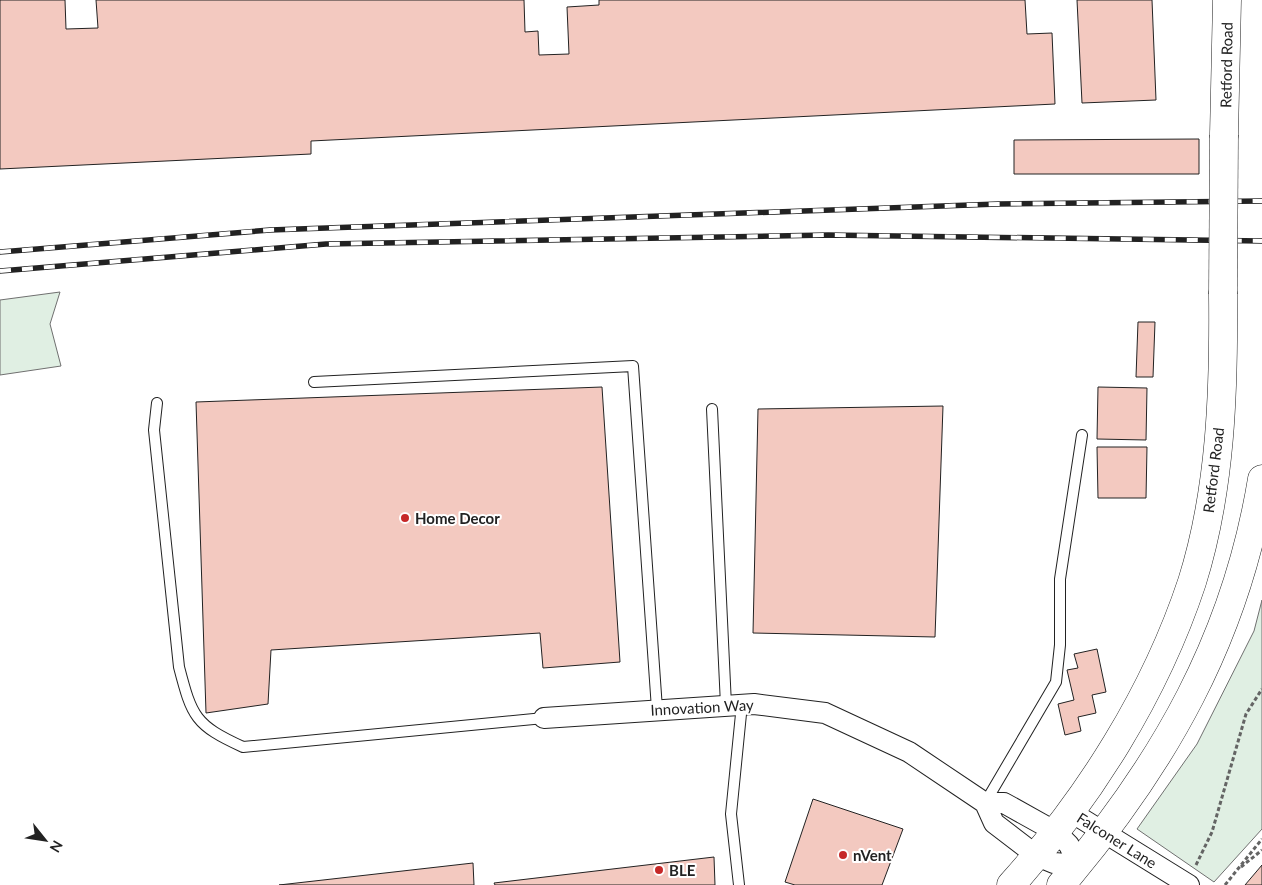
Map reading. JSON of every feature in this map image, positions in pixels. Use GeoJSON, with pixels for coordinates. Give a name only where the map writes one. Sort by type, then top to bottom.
{"type":"FeatureCollection","features":[{"type":"Feature","properties":{"kind":"main road","name":"Retford Road"},"geometry":{"type":"LineString","coordinates":[[1011,885],[1064,822],[1134,715],[1169,643],[1192,581],[1207,518],[1218,444],[1224,372],[1224,135],[1227,0]]}},
{"type":"Feature","properties":{"kind":"main road"},"geometry":{"type":"LineString","coordinates":[[1070,875],[1153,764],[1194,693],[1212,652],[1243,570],[1262,479]]}},
{"type":"Feature","properties":{"kind":"street","name":"Innovation Way"},"geometry":{"type":"LineString","coordinates":[[544,718],[754,704],[825,714],[909,752],[985,803],[994,823],[1037,856],[1054,862],[1070,875]]}},
{"type":"Feature","properties":{"kind":"street","name":"Innovation Way"},"geometry":{"type":"LineString","coordinates":[[985,803],[1004,803],[1064,822],[1069,845],[1070,875]]}},
{"type":"Feature","properties":{"kind":"street","name":"Falconer Lane"},"geometry":{"type":"LineString","coordinates":[[1064,822],[1103,833],[1187,884]]}},
{"type":"Feature","properties":{"kind":"lane"},"geometry":{"type":"LineString","coordinates":[[314,382],[634,366],[657,709]]}},
{"type":"Feature","properties":{"kind":"lane"},"geometry":{"type":"LineString","coordinates":[[157,403],[154,430],[179,667],[187,698],[199,721],[219,736],[243,747],[544,718]]}},
{"type":"Feature","properties":{"kind":"lane"},"geometry":{"type":"LineString","coordinates":[[712,409],[734,705],[731,814],[739,885]]}},
{"type":"Feature","properties":{"kind":"lane"},"geometry":{"type":"LineString","coordinates":[[985,803],[1056,682],[1060,645],[1060,579],[1082,435]]}},
{"type":"Feature","properties":{"kind":"path"},"geometry":{"type":"LineString","coordinates":[[1187,884],[1212,832],[1246,714],[1262,689]]}},
{"type":"Feature","properties":{"kind":"path"},"geometry":{"type":"LineString","coordinates":[[1226,885],[1262,839]]}},
{"type":"Feature","properties":{"kind":"path"},"geometry":{"type":"LineString","coordinates":[[1236,871],[1262,850]]}},
{"type":"Feature","properties":{"kind":"green space"},"geometry":{"type":"Polygon","coordinates":[[[60,292],[50,324],[61,366],[0,375],[0,300],[60,292]]]}},
{"type":"Feature","properties":{"kind":"green space"},"geometry":{"type":"Polygon","coordinates":[[[1262,600],[1262,829],[1214,882],[1137,829],[1197,744],[1254,631],[1262,600]]]}},
{"type":"Feature","properties":{"kind":"building"},"geometry":{"type":"Polygon","coordinates":[[[0,0],[65,0],[66,29],[98,28],[96,0],[524,0],[525,32],[538,31],[539,55],[569,54],[567,7],[599,5],[599,0],[1025,0],[1027,34],[1052,33],[1055,104],[311,141],[311,154],[0,169],[0,0]]]}},
{"type":"Feature","properties":{"kind":"building"},"geometry":{"type":"Polygon","coordinates":[[[1077,0],[1152,0],[1156,100],[1082,103],[1077,0]]]}},
{"type":"Feature","properties":{"kind":"building"},"geometry":{"type":"Polygon","coordinates":[[[1199,139],[1199,174],[1014,174],[1014,140],[1199,139]]]}},
{"type":"Feature","properties":{"kind":"building"},"geometry":{"type":"Polygon","coordinates":[[[1138,322],[1155,322],[1153,377],[1136,377],[1138,322]]]}},
{"type":"Feature","properties":{"kind":"building","name":"Home Decor"},"geometry":{"type":"Polygon","coordinates":[[[602,387],[620,662],[543,668],[540,633],[271,650],[268,704],[206,713],[196,402],[602,387]]]}},
{"type":"Feature","properties":{"kind":"building"},"geometry":{"type":"Polygon","coordinates":[[[1098,387],[1147,388],[1146,440],[1097,439],[1098,387]]]}},
{"type":"Feature","properties":{"kind":"building"},"geometry":{"type":"Polygon","coordinates":[[[943,406],[935,637],[753,633],[758,409],[943,406]]]}},
{"type":"Feature","properties":{"kind":"building"},"geometry":{"type":"Polygon","coordinates":[[[1097,447],[1147,447],[1146,498],[1098,498],[1097,447]]]}},
{"type":"Feature","properties":{"kind":"building"},"geometry":{"type":"Polygon","coordinates":[[[1097,649],[1106,692],[1092,695],[1096,713],[1078,717],[1081,731],[1065,735],[1058,704],[1074,700],[1067,670],[1078,668],[1074,654],[1097,649]]]}},
{"type":"Feature","properties":{"kind":"building","name":"nVent"},"geometry":{"type":"Polygon","coordinates":[[[813,799],[903,829],[882,885],[795,885],[785,882],[813,799]]]}},
{"type":"Feature","properties":{"kind":"building","name":"BLE"},"geometry":{"type":"Polygon","coordinates":[[[714,857],[715,885],[495,885],[494,883],[714,857]]]}},
{"type":"Feature","properties":{"kind":"building"},"geometry":{"type":"Polygon","coordinates":[[[473,863],[474,885],[279,885],[473,863]]]}},
{"type":"Feature","properties":{"kind":"building"},"geometry":{"type":"Polygon","coordinates":[[[1262,865],[1262,885],[1245,885],[1262,865]]]}},
{"type":"Feature","properties":{"kind":"railway"},"geometry":{"type":"LineString","coordinates":[[0,252],[270,230],[998,204],[1262,201]]}},
{"type":"Feature","properties":{"kind":"railway"},"geometry":{"type":"LineString","coordinates":[[0,271],[326,244],[828,235],[1262,241]]}},
{"type":"Feature","properties":{"kind":"place","name":"Home Decor"},"geometry":{"type":"Point","coordinates":[405,518]}},
{"type":"Feature","properties":{"kind":"place","name":"nVent"},"geometry":{"type":"Point","coordinates":[843,855]}},
{"type":"Feature","properties":{"kind":"place","name":"BLE"},"geometry":{"type":"Point","coordinates":[659,870]}}]}
